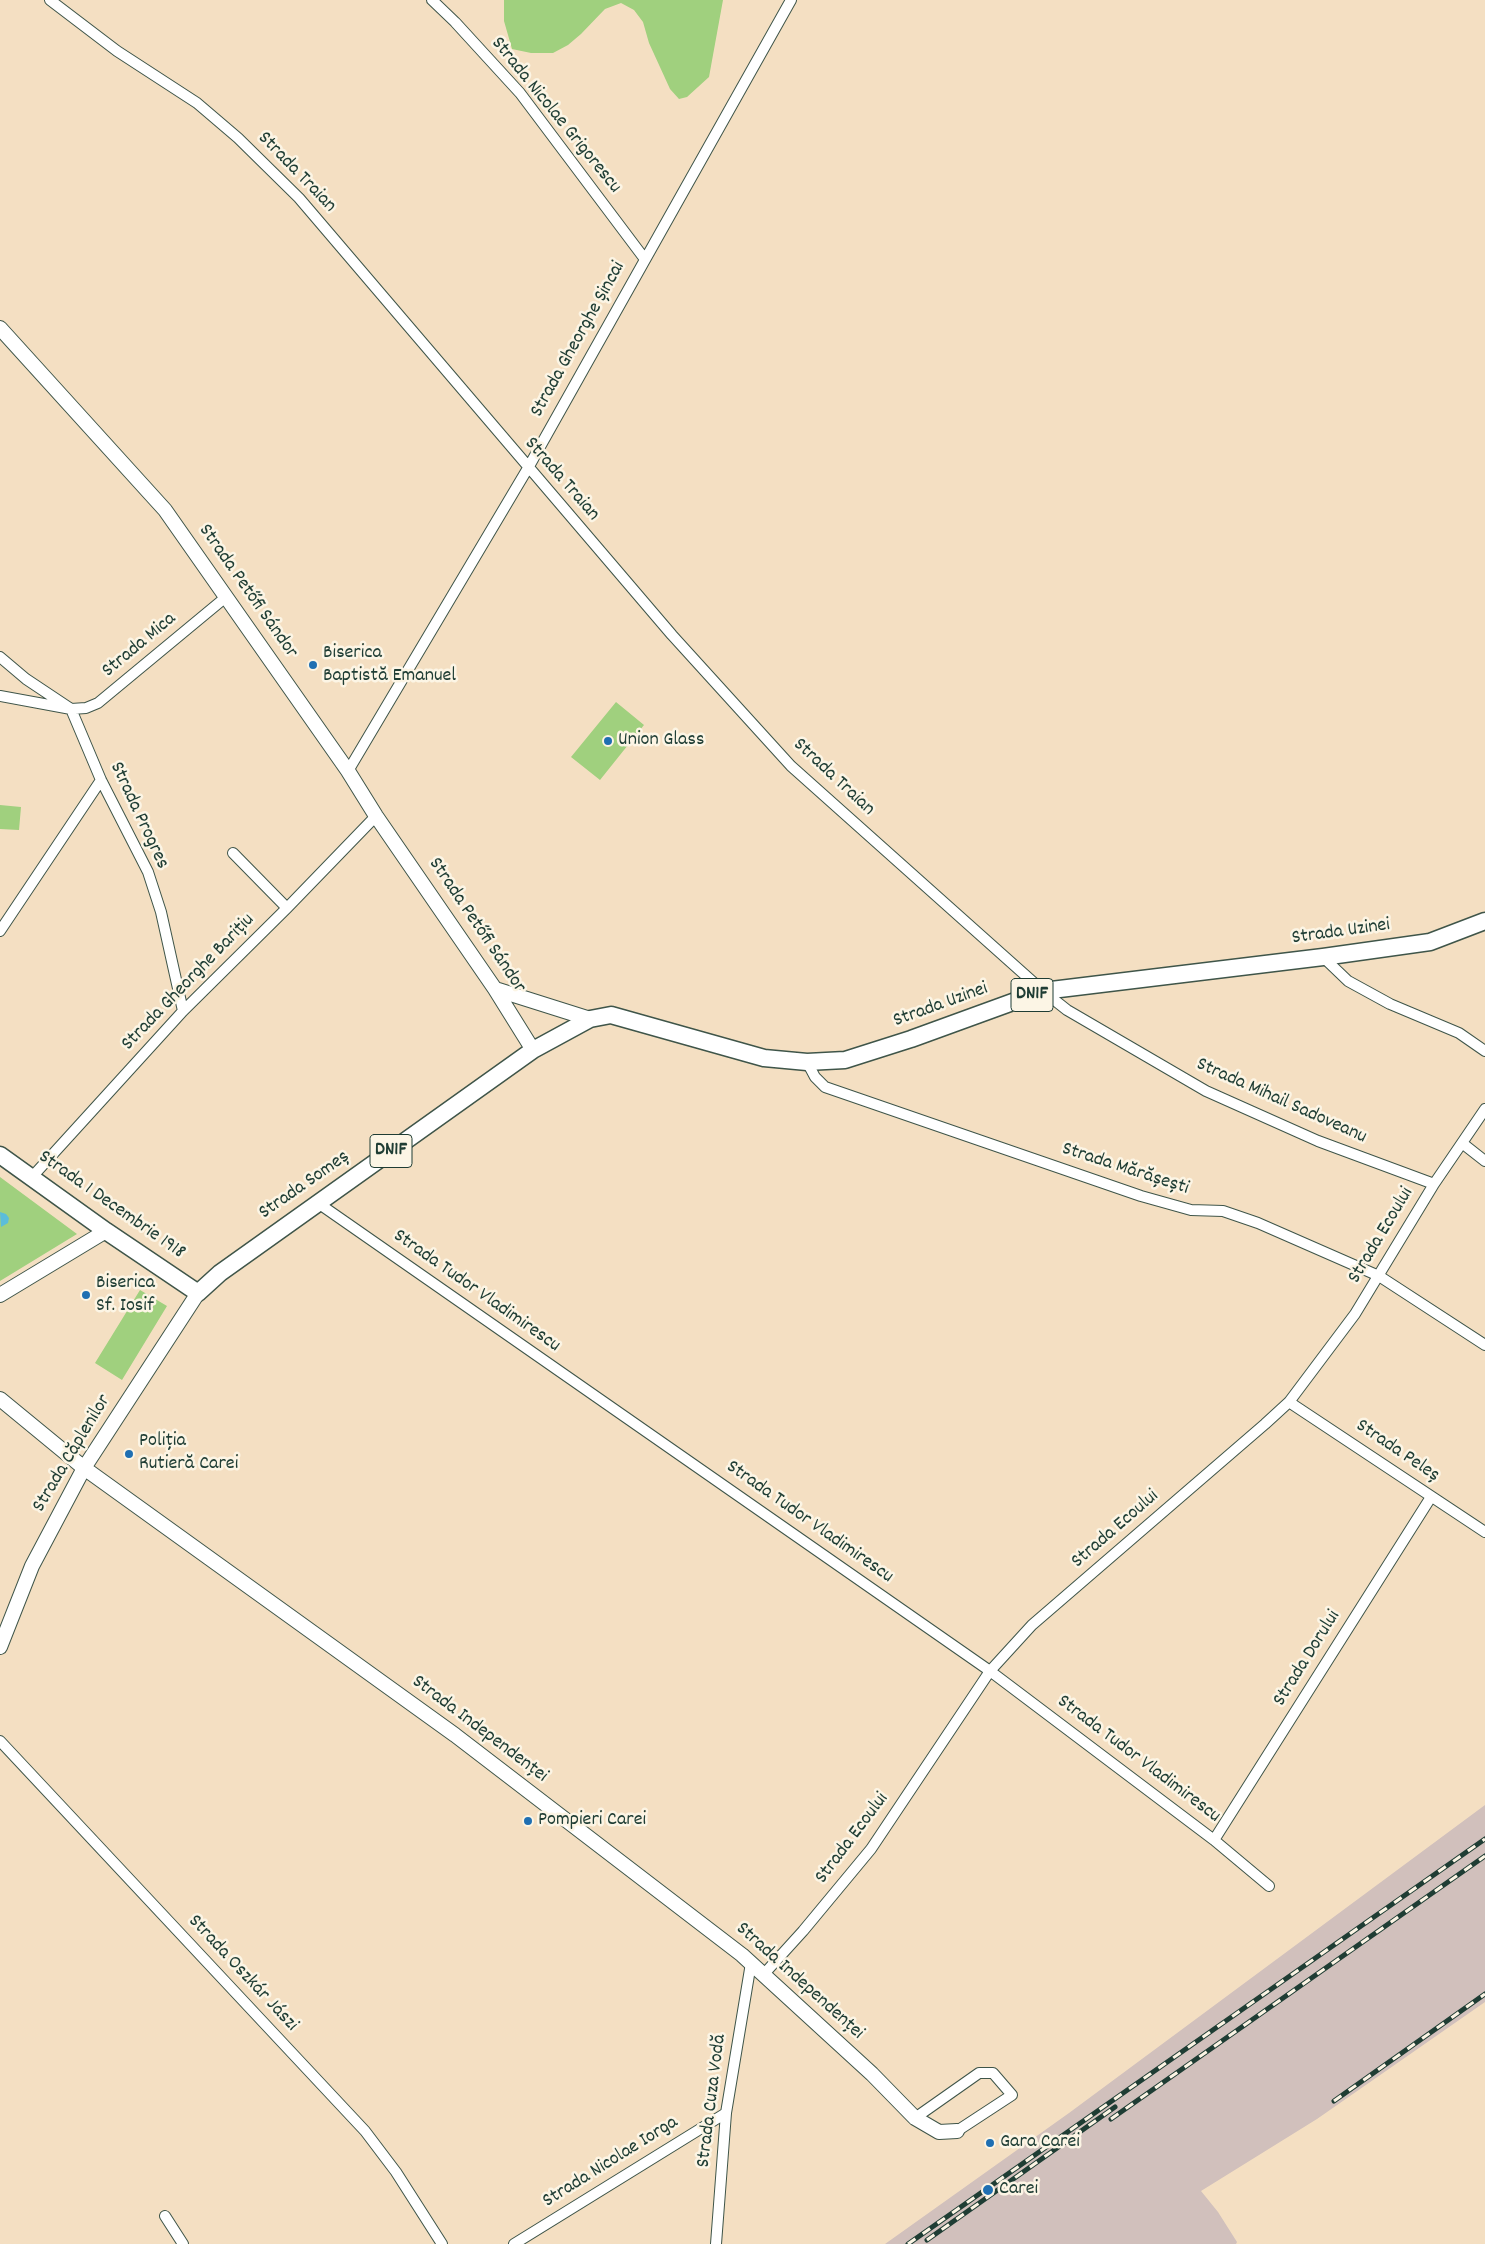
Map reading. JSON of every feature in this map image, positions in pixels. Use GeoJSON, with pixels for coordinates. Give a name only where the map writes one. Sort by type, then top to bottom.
{"type":"FeatureCollection","features":[{"type":"Feature","properties":{"kind":"main road","name":"Strada Petőfi Sándor"},"geometry":{"type":"LineString","coordinates":[[0,328],[166,510],[348,771],[376,816],[495,989],[533,1050]]}},
{"type":"Feature","properties":{"kind":"main road","name":"Strada Uzinei"},"geometry":{"type":"LineString","coordinates":[[590,1019],[612,1015],[764,1058],[807,1062],[845,1060],[911,1039],[1043,992],[1430,942],[1485,921]]}},
{"type":"Feature","properties":{"kind":"main road"},"geometry":{"type":"LineString","coordinates":[[495,989],[590,1019]]}},
{"type":"Feature","properties":{"kind":"main road","name":"Strada Someș"},"geometry":{"type":"LineString","coordinates":[[198,1292],[220,1273],[533,1050],[590,1019]]}},
{"type":"Feature","properties":{"kind":"main road","name":"Strada 1 Decembrie 1918"},"geometry":{"type":"LineString","coordinates":[[0,1155],[106,1231],[198,1292]]}},
{"type":"Feature","properties":{"kind":"main road"},"geometry":{"type":"LineString","coordinates":[[0,1295],[106,1231]]}},
{"type":"Feature","properties":{"kind":"main road","name":"Strada Căplenilor"},"geometry":{"type":"LineString","coordinates":[[1,1642],[32,1566],[84,1468],[198,1292]]}},
{"type":"Feature","properties":{"kind":"main road","name":"Strada Independenței"},"geometry":{"type":"LineString","coordinates":[[0,1399],[84,1468],[455,1736],[751,1963],[872,2074],[915,2118],[939,2132],[957,2131]]}},
{"type":"Feature","properties":{"kind":"street","name":"Strada Traian"},"geometry":{"type":"LineString","coordinates":[[50,0],[117,51],[197,103],[238,138],[299,198],[528,468],[672,634],[791,766],[1043,992]]}},
{"type":"Feature","properties":{"kind":"street","name":"Strada Nicolae Grigorescu"},"geometry":{"type":"LineString","coordinates":[[432,0],[455,22],[520,93],[644,258]]}},
{"type":"Feature","properties":{"kind":"street","name":"Strada Gheorghe Șincai"},"geometry":{"type":"LineString","coordinates":[[348,771],[528,468],[790,0]]}},
{"type":"Feature","properties":{"kind":"street","name":"Strada Mica"},"geometry":{"type":"LineString","coordinates":[[71,709],[86,708],[98,703],[226,597]]}},
{"type":"Feature","properties":{"kind":"street"},"geometry":{"type":"LineString","coordinates":[[0,657],[26,679],[71,709]]}},
{"type":"Feature","properties":{"kind":"street"},"geometry":{"type":"LineString","coordinates":[[0,696],[71,709]]}},
{"type":"Feature","properties":{"kind":"street","name":"Strada Progres"},"geometry":{"type":"LineString","coordinates":[[71,709],[101,780],[148,872],[161,912],[183,1011]]}},
{"type":"Feature","properties":{"kind":"street"},"geometry":{"type":"LineString","coordinates":[[0,931],[101,780]]}},
{"type":"Feature","properties":{"kind":"street","name":"Strada Gheorghe Barițiu"},"geometry":{"type":"LineString","coordinates":[[32,1177],[183,1011],[376,816]]}},
{"type":"Feature","properties":{"kind":"street"},"geometry":{"type":"LineString","coordinates":[[233,853],[287,908]]}},
{"type":"Feature","properties":{"kind":"street"},"geometry":{"type":"LineString","coordinates":[[1323,957],[1348,981],[1390,1004],[1459,1033],[1485,1051]]}},
{"type":"Feature","properties":{"kind":"street","name":"Strada Mihail Sadoveanu"},"geometry":{"type":"LineString","coordinates":[[1043,992],[1067,1010],[1206,1091],[1318,1141],[1434,1184]]}},
{"type":"Feature","properties":{"kind":"street","name":"Strada Mărășești"},"geometry":{"type":"LineString","coordinates":[[807,1062],[815,1077],[825,1087],[1140,1196],[1191,1210],[1223,1211],[1249,1220],[1379,1276],[1485,1345]]}},
{"type":"Feature","properties":{"kind":"street","name":"Strada Ecoului"},"geometry":{"type":"LineString","coordinates":[[764,1974],[804,1931],[871,1849],[990,1671],[1032,1625],[1289,1402],[1355,1314],[1434,1184],[1485,1110]]}},
{"type":"Feature","properties":{"kind":"street"},"geometry":{"type":"LineString","coordinates":[[1462,1143],[1485,1161]]}},
{"type":"Feature","properties":{"kind":"street","name":"Strada Tudor Vladimirescu"},"geometry":{"type":"LineString","coordinates":[[318,1203],[990,1671],[1214,1840],[1269,1886]]}},
{"type":"Feature","properties":{"kind":"street","name":"Strada Peleș"},"geometry":{"type":"LineString","coordinates":[[1289,1402],[1485,1532]]}},
{"type":"Feature","properties":{"kind":"street","name":"Strada Dorului"},"geometry":{"type":"LineString","coordinates":[[1214,1840],[1431,1497]]}},
{"type":"Feature","properties":{"kind":"street","name":"Strada Oszkár Jászi"},"geometry":{"type":"LineString","coordinates":[[0,1741],[365,2131],[396,2172],[442,2244]]}},
{"type":"Feature","properties":{"kind":"street","name":"Strada Cuza Vodă"},"geometry":{"type":"LineString","coordinates":[[716,2244],[726,2113],[751,1963]]}},
{"type":"Feature","properties":{"kind":"street","name":"Strada Independenței"},"geometry":{"type":"LineString","coordinates":[[915,2118],[979,2074],[993,2073],[1012,2095],[957,2131]]}},
{"type":"Feature","properties":{"kind":"street","name":"Strada Nicolae Iorga"},"geometry":{"type":"LineString","coordinates":[[514,2244],[726,2113]]}},
{"type":"Feature","properties":{"kind":"street"},"geometry":{"type":"LineString","coordinates":[[165,2216],[183,2244]]}},
{"type":"Feature","properties":{"kind":"shaded area"},"geometry":{"type":"Polygon","coordinates":[[[1485,1805],[1485,2002],[1317,2119],[1201,2191],[1218,2212],[1237,2242],[1236,2244],[885,2244],[1069,2113],[1485,1805]]]}},
{"type":"Feature","properties":{"kind":"green space"},"geometry":{"type":"Polygon","coordinates":[[[504,0],[723,0],[709,77],[687,97],[679,99],[670,89],[649,43],[643,22],[634,10],[621,3],[605,9],[568,45],[553,53],[531,53],[512,49],[504,21],[504,0]]]}},
{"type":"Feature","properties":{"kind":"green space","name":"Union Glass"},"geometry":{"type":"Polygon","coordinates":[[[616,702],[644,725],[600,780],[571,757],[616,702]]]}},
{"type":"Feature","properties":{"kind":"green space"},"geometry":{"type":"Polygon","coordinates":[[[0,805],[21,807],[19,830],[0,829],[0,805]]]}},
{"type":"Feature","properties":{"kind":"green space"},"geometry":{"type":"Polygon","coordinates":[[[0,1177],[77,1234],[0,1281],[0,1177]]]}},
{"type":"Feature","properties":{"kind":"green space"},"geometry":{"type":"Polygon","coordinates":[[[140,1290],[167,1306],[122,1380],[95,1363],[140,1290]]]}},
{"type":"Feature","properties":{"kind":"water"},"geometry":{"type":"Polygon","coordinates":[[[0,1212],[6,1214],[9,1218],[8,1223],[1,1227],[0,1212]]]}},
{"type":"Feature","properties":{"kind":"railway"},"geometry":{"type":"LineString","coordinates":[[908,2244],[1485,1839]]}},
{"type":"Feature","properties":{"kind":"railway"},"geometry":{"type":"LineString","coordinates":[[1111,2119],[1485,1856]]}},
{"type":"Feature","properties":{"kind":"railway"},"geometry":{"type":"LineString","coordinates":[[1334,2101],[1485,1994]]}},
{"type":"Feature","properties":{"kind":"railway"},"geometry":{"type":"LineString","coordinates":[[927,2240],[1115,2107]]}},
{"type":"Feature","properties":{"kind":"place","name":"Biserica Baptistă Emanuel"},"geometry":{"type":"Point","coordinates":[313,665]}},
{"type":"Feature","properties":{"kind":"place","name":"Union Glass"},"geometry":{"type":"Point","coordinates":[608,741]}},
{"type":"Feature","properties":{"kind":"place","name":"Biserica Sf. Iosif"},"geometry":{"type":"Point","coordinates":[86,1295]}},
{"type":"Feature","properties":{"kind":"place","name":"Poliția Rutieră Carei"},"geometry":{"type":"Point","coordinates":[129,1454]}},
{"type":"Feature","properties":{"kind":"place","name":"Pompieri Carei"},"geometry":{"type":"Point","coordinates":[528,1821]}},
{"type":"Feature","properties":{"kind":"place","name":"Gara Carei"},"geometry":{"type":"Point","coordinates":[990,2143]}},
{"type":"Feature","properties":{"kind":"place","name":"Carei"},"geometry":{"type":"Point","coordinates":[988,2190]}}]}
